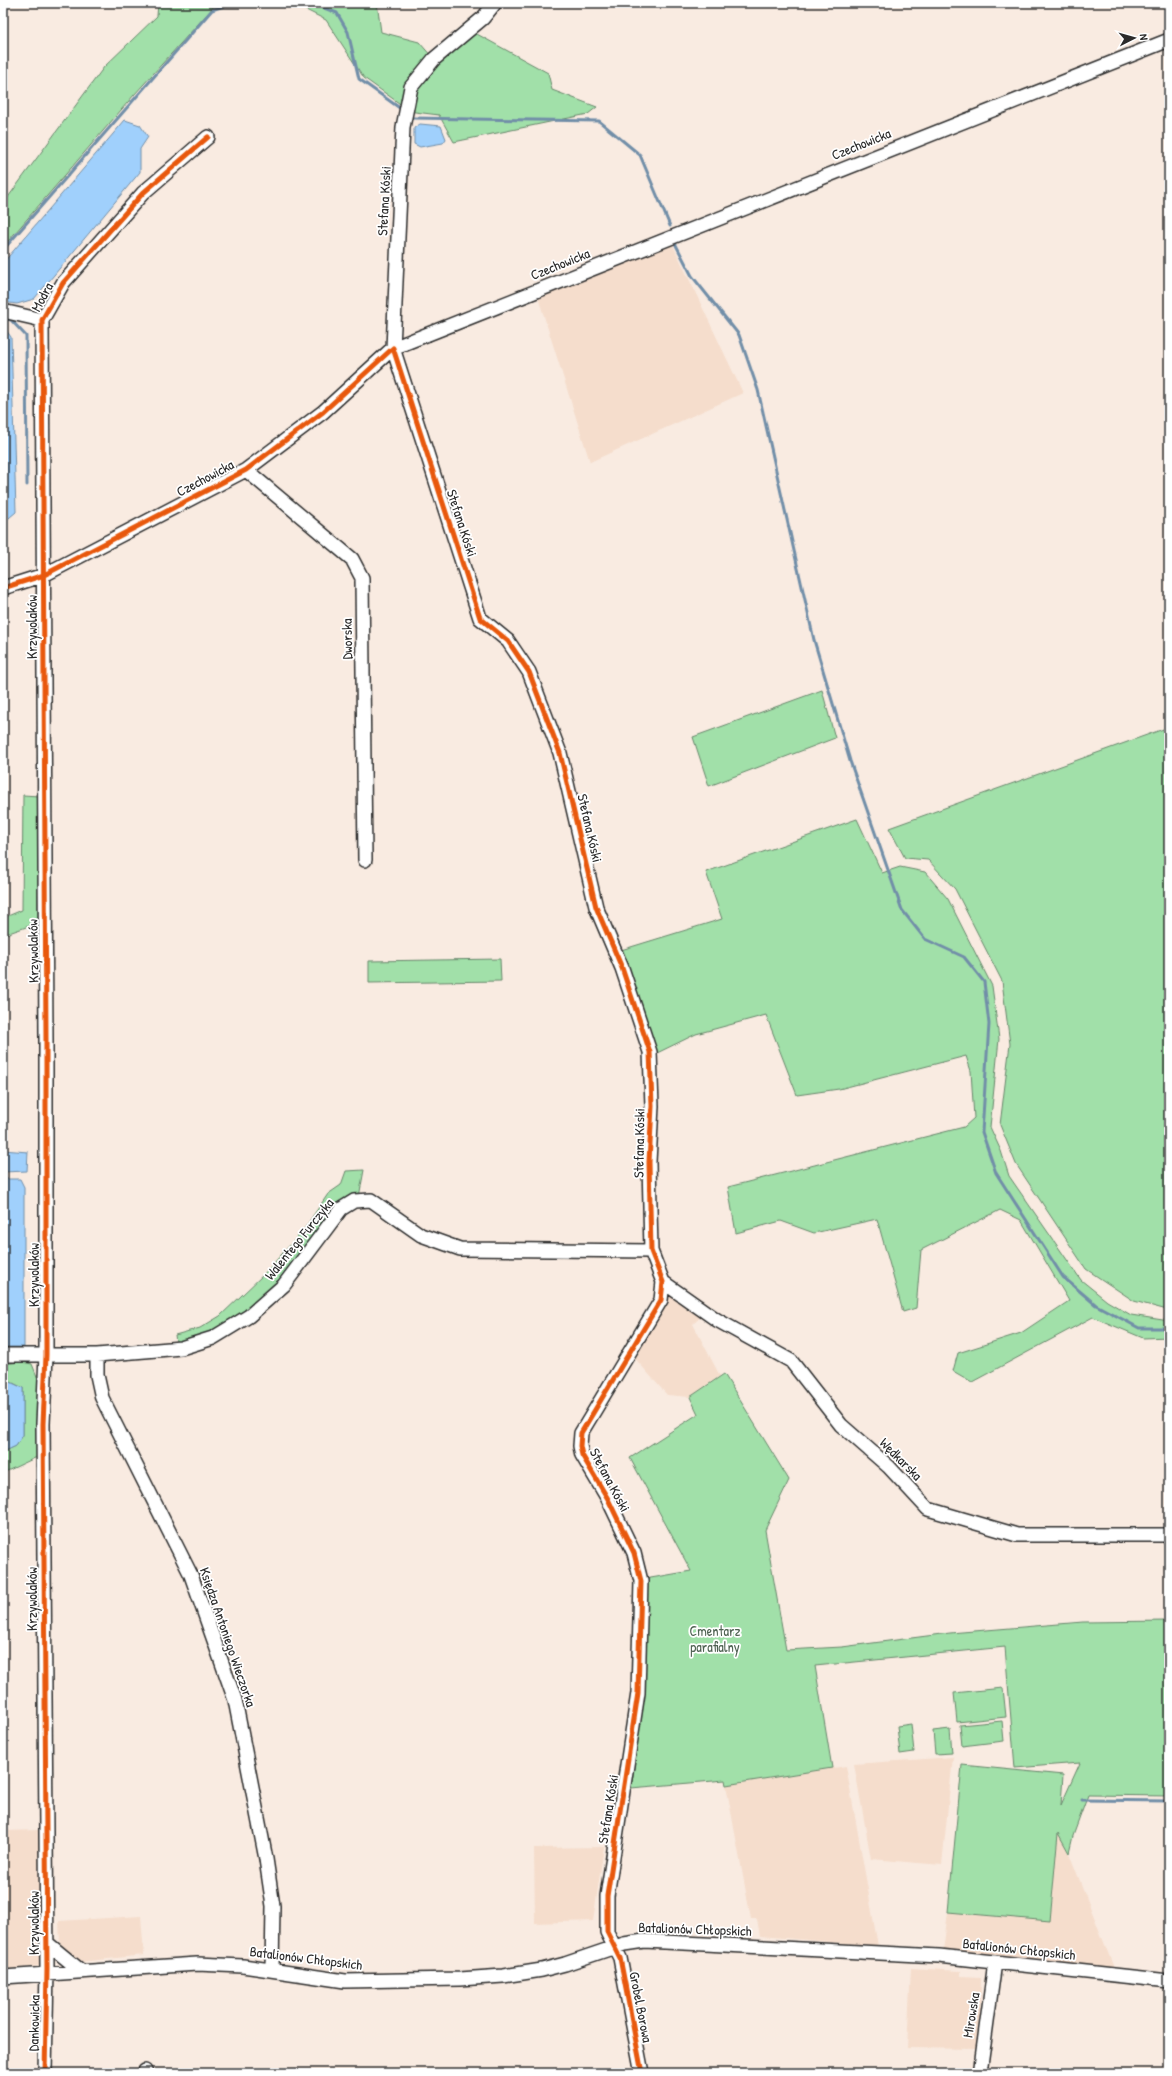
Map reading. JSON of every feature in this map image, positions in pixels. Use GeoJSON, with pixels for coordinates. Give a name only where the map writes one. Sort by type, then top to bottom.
{"type":"FeatureCollection","features":[{"type":"Feature","properties":{"kind":"street","name":"Stefana Kóski"},"geometry":{"type":"LineString","coordinates":[[495,3],[483,18],[434,59],[411,87],[403,127],[393,348],[480,618],[508,641],[529,672],[560,753],[596,907],[622,968],[650,1052],[652,1106],[649,1162],[651,1251],[663,1282],[661,1300],[581,1434],[580,1446],[582,1455],[608,1499],[634,1553],[641,1581],[638,1693],[607,1896],[606,1932],[614,1948]]}},
{"type":"Feature","properties":{"kind":"street","name":"Czechowicka"},"geometry":{"type":"LineString","coordinates":[[3,588],[44,575],[246,470],[323,412],[393,348],[1169,40]]}},
{"type":"Feature","properties":{"kind":"street","name":"Modra"},"geometry":{"type":"LineString","coordinates":[[44,575],[42,320],[63,283],[143,193],[208,137]]}},
{"type":"Feature","properties":{"kind":"street","name":"Modra"},"geometry":{"type":"LineString","coordinates":[[3,311],[42,320]]}},
{"type":"Feature","properties":{"kind":"street","name":"Dworska"},"geometry":{"type":"LineString","coordinates":[[246,470],[352,559],[362,578],[365,860]]}},
{"type":"Feature","properties":{"kind":"street","name":"Krzywolaków"},"geometry":{"type":"LineString","coordinates":[[44,575],[46,1355],[43,1432],[47,1974]]}},
{"type":"Feature","properties":{"kind":"street","name":"Walentego Furczyka"},"geometry":{"type":"LineString","coordinates":[[3,1355],[97,1355],[181,1348],[212,1338],[249,1316],[284,1285],[341,1210],[354,1201],[371,1200],[421,1235],[460,1249],[651,1251]]}},
{"type":"Feature","properties":{"kind":"street","name":"Wędkarska"},"geometry":{"type":"LineString","coordinates":[[663,1282],[717,1320],[791,1361],[841,1425],[889,1467],[928,1509],[1017,1535],[1169,1535]]}},
{"type":"Feature","properties":{"kind":"street","name":"Księdza Antoniego Wieczorka"},"geometry":{"type":"LineString","coordinates":[[97,1355],[96,1375],[102,1398],[191,1575],[235,1700],[266,1859],[273,1906],[272,1970]]}},
{"type":"Feature","properties":{"kind":"street","name":"Batalionów Chłopskich"},"geometry":{"type":"LineString","coordinates":[[3,1977],[197,1964],[235,1965],[345,1981],[474,1978],[542,1970],[566,1964],[614,1948],[644,1941],[939,1956],[1169,1981]]}},
{"type":"Feature","properties":{"kind":"street"},"geometry":{"type":"LineString","coordinates":[[46,1943],[81,1972]]}},
{"type":"Feature","properties":{"kind":"street","name":"Grobel Borowa"},"geometry":{"type":"LineString","coordinates":[[614,1948],[620,1958],[642,2073]]}},
{"type":"Feature","properties":{"kind":"street","name":"Mirowska"},"geometry":{"type":"LineString","coordinates":[[980,2073],[994,1962]]}},
{"type":"Feature","properties":{"kind":"street","name":"Dankowicka"},"geometry":{"type":"LineString","coordinates":[[45,2073],[47,1974]]}},
{"type":"Feature","properties":{"kind":"shaded area"},"geometry":{"type":"Polygon","coordinates":[[[671,241],[743,393],[590,462],[537,294],[671,241]]]}},
{"type":"Feature","properties":{"kind":"shaded area"},"geometry":{"type":"Polygon","coordinates":[[[666,1290],[703,1315],[693,1324],[720,1376],[690,1397],[667,1395],[632,1355],[666,1290]]]}},
{"type":"Feature","properties":{"kind":"shaded area"},"geometry":{"type":"Polygon","coordinates":[[[953,1757],[942,1865],[871,1859],[854,1764],[953,1757]]]}},
{"type":"Feature","properties":{"kind":"shaded area"},"geometry":{"type":"Polygon","coordinates":[[[846,1766],[878,1946],[760,1936],[757,1919],[751,1919],[726,1785],[846,1766]]]}},
{"type":"Feature","properties":{"kind":"shaded area"},"geometry":{"type":"Polygon","coordinates":[[[39,1830],[40,1966],[3,1970],[3,1831],[39,1830]]]}},
{"type":"Feature","properties":{"kind":"shaded area"},"geometry":{"type":"Polygon","coordinates":[[[1058,1832],[1069,1853],[1114,1968],[943,1951],[948,1912],[1050,1921],[1058,1832]]]}},
{"type":"Feature","properties":{"kind":"shaded area"},"geometry":{"type":"Polygon","coordinates":[[[604,1847],[593,1921],[535,1923],[534,1848],[604,1847]]]}},
{"type":"Feature","properties":{"kind":"shaded area"},"geometry":{"type":"Polygon","coordinates":[[[141,1916],[144,1955],[80,1962],[72,1959],[60,1944],[59,1921],[141,1916]]]}},
{"type":"Feature","properties":{"kind":"shaded area"},"geometry":{"type":"Polygon","coordinates":[[[911,1968],[961,1971],[961,1976],[981,1977],[980,2015],[982,2022],[977,2049],[907,2048],[911,1968]]]}},
{"type":"Feature","properties":{"kind":"green space"},"geometry":{"type":"Polygon","coordinates":[[[158,3],[217,3],[134,95],[3,247],[3,204],[104,67],[157,16],[158,3]]]}},
{"type":"Feature","properties":{"kind":"green space"},"geometry":{"type":"Polygon","coordinates":[[[264,3],[377,3],[381,32],[419,42],[432,57],[403,106],[364,78],[326,20],[302,8],[264,3]]]}},
{"type":"Feature","properties":{"kind":"green space"},"geometry":{"type":"Polygon","coordinates":[[[475,33],[548,73],[552,90],[597,107],[588,114],[454,142],[439,115],[407,111],[415,89],[435,62],[475,33]]]}},
{"type":"Feature","properties":{"kind":"green space"},"geometry":{"type":"Polygon","coordinates":[[[822,690],[835,738],[709,786],[693,737],[822,690]]]}},
{"type":"Feature","properties":{"kind":"green space"},"geometry":{"type":"Polygon","coordinates":[[[1169,727],[1169,1310],[1167,1310],[1134,1301],[1086,1269],[1016,1164],[1000,1125],[1010,1044],[1002,981],[955,889],[928,860],[905,858],[889,828],[1169,727]]]}},
{"type":"Feature","properties":{"kind":"green space"},"geometry":{"type":"Polygon","coordinates":[[[23,795],[39,796],[38,923],[3,935],[3,918],[22,910],[23,795]]]}},
{"type":"Feature","properties":{"kind":"green space"},"geometry":{"type":"Polygon","coordinates":[[[857,819],[882,873],[900,867],[925,872],[948,899],[992,986],[999,1039],[990,1127],[1001,1151],[1009,1176],[1081,1280],[1107,1301],[1131,1315],[1169,1321],[1169,1337],[1143,1338],[1093,1317],[972,1382],[953,1371],[958,1353],[1021,1333],[1069,1301],[1021,1220],[1000,1210],[921,1250],[916,1308],[903,1312],[877,1219],[814,1233],[781,1221],[736,1233],[728,1187],[964,1127],[974,1118],[971,1071],[966,1056],[839,1089],[797,1095],[766,1015],[696,1034],[655,1054],[621,950],[722,919],[706,872],[857,819]]]}},
{"type":"Feature","properties":{"kind":"green space"},"geometry":{"type":"Polygon","coordinates":[[[500,959],[501,981],[369,983],[369,961],[500,959]]]}},
{"type":"Feature","properties":{"kind":"green space"},"geometry":{"type":"Polygon","coordinates":[[[364,1170],[359,1197],[281,1281],[247,1311],[214,1334],[176,1342],[175,1335],[200,1328],[220,1316],[263,1275],[302,1232],[328,1194],[341,1185],[346,1171],[364,1170]]]}},
{"type":"Feature","properties":{"kind":"green space"},"geometry":{"type":"Polygon","coordinates":[[[21,1362],[32,1364],[38,1379],[39,1456],[3,1473],[3,1452],[16,1446],[23,1435],[23,1388],[11,1382],[3,1386],[3,1364],[21,1362]]]}},
{"type":"Feature","properties":{"kind":"green space","name":"Cmentarz parafialny"},"geometry":{"type":"Polygon","coordinates":[[[724,1374],[789,1480],[765,1530],[786,1650],[842,1647],[950,1633],[1083,1622],[1169,1621],[1169,1796],[1088,1795],[1073,1836],[1069,1853],[1058,1833],[1050,1921],[948,1912],[962,1765],[1063,1775],[1061,1805],[1080,1763],[1015,1768],[1005,1647],[815,1666],[832,1768],[726,1785],[725,1780],[631,1788],[643,1702],[647,1619],[645,1579],[691,1571],[630,1458],[698,1414],[690,1397],[724,1374]]]}},
{"type":"Feature","properties":{"kind":"green space"},"geometry":{"type":"Polygon","coordinates":[[[1003,1688],[1006,1717],[957,1722],[954,1693],[1003,1688]]]}},
{"type":"Feature","properties":{"kind":"green space"},"geometry":{"type":"Polygon","coordinates":[[[1002,1721],[1004,1741],[962,1746],[960,1725],[1002,1721]]]}},
{"type":"Feature","properties":{"kind":"green space"},"geometry":{"type":"Polygon","coordinates":[[[911,1724],[914,1752],[900,1754],[897,1726],[911,1724]]]}},
{"type":"Feature","properties":{"kind":"green space"},"geometry":{"type":"Polygon","coordinates":[[[950,1729],[952,1753],[935,1754],[933,1731],[950,1729]]]}},
{"type":"Feature","properties":{"kind":"water"},"geometry":{"type":"Polygon","coordinates":[[[125,120],[140,125],[148,137],[140,149],[140,172],[34,299],[17,304],[3,302],[3,263],[125,120]]]}},
{"type":"Feature","properties":{"kind":"water"},"geometry":{"type":"Polygon","coordinates":[[[420,124],[441,126],[446,139],[443,143],[420,147],[414,144],[414,128],[420,124]]]}},
{"type":"Feature","properties":{"kind":"water"},"geometry":{"type":"Polygon","coordinates":[[[3,326],[11,337],[16,512],[3,523],[3,326]]]}},
{"type":"Feature","properties":{"kind":"water"},"geometry":{"type":"Polygon","coordinates":[[[3,1150],[28,1152],[27,1171],[3,1172],[3,1150]]]}},
{"type":"Feature","properties":{"kind":"water"},"geometry":{"type":"Polygon","coordinates":[[[3,1179],[20,1179],[24,1187],[24,1347],[3,1347],[3,1179]]]}},
{"type":"Feature","properties":{"kind":"water"},"geometry":{"type":"Polygon","coordinates":[[[10,1382],[23,1388],[23,1435],[16,1446],[3,1452],[3,1386],[10,1382]]]}},
{"type":"Feature","properties":{"kind":"waterway"},"geometry":{"type":"LineString","coordinates":[[3,250],[212,10],[232,3]]}},
{"type":"Feature","properties":{"kind":"waterway"},"geometry":{"type":"LineString","coordinates":[[295,3],[319,6],[337,13],[348,32],[359,79],[401,109]]}},
{"type":"Feature","properties":{"kind":"waterway"},"geometry":{"type":"LineString","coordinates":[[413,118],[599,121],[640,155],[670,226]]}},
{"type":"Feature","properties":{"kind":"waterway"},"geometry":{"type":"LineString","coordinates":[[676,245],[692,276],[739,335],[758,390],[814,640],[850,761],[902,910],[925,939],[964,957],[984,982],[989,1024],[982,1132],[996,1173],[1063,1277],[1096,1305],[1139,1328],[1169,1328]]}},
{"type":"Feature","properties":{"kind":"waterway"},"geometry":{"type":"LineString","coordinates":[[3,318],[11,320],[26,336],[27,485]]}},
{"type":"Feature","properties":{"kind":"waterway"},"geometry":{"type":"LineString","coordinates":[[1082,1800],[1169,1801]]}},
{"type":"Feature","properties":{"kind":"cycle path"},"geometry":{"type":"LineString","coordinates":[[45,2073],[47,1969],[43,1424],[46,1355],[46,1038],[42,320],[63,283],[143,193],[208,137]]}},
{"type":"Feature","properties":{"kind":"cycle path"},"geometry":{"type":"LineString","coordinates":[[3,588],[44,575],[246,470],[323,412],[393,348],[480,618],[508,641],[529,672],[560,753],[596,907],[622,968],[650,1052],[652,1106],[649,1162],[651,1251],[663,1282],[661,1300],[581,1433],[580,1446],[582,1455],[608,1499],[634,1553],[641,1581],[638,1693],[607,1896],[607,1932],[620,1958],[642,2073]]}}]}
